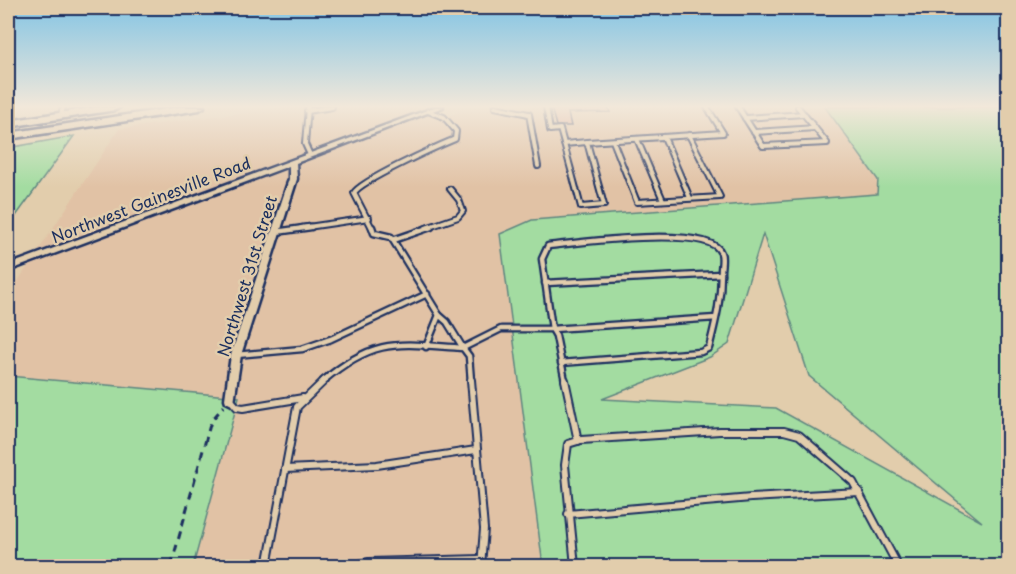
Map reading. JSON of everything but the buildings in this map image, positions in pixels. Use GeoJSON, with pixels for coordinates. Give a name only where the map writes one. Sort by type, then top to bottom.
{"type":"FeatureCollection","features":[{"type":"Feature","properties":{"kind":"street","name":"Northwest Gainesville Road"},"geometry":{"type":"LineString","coordinates":[[8,268],[364,134]]}},
{"type":"Feature","properties":{"kind":"street","name":"Northwest 31st Street"},"geometry":{"type":"LineString","coordinates":[[230,399],[236,355],[292,179],[292,162]]}},
{"type":"Feature","properties":{"kind":"lane"},"geometry":{"type":"LineString","coordinates":[[305,134],[304,144],[310,155]]}},
{"type":"Feature","properties":{"kind":"lane"},"geometry":{"type":"LineString","coordinates":[[350,567],[369,562],[481,563],[484,529],[469,356],[447,322],[439,315],[393,240],[389,236],[376,235],[354,193],[357,187],[387,173],[413,157],[455,139],[456,134]]}},
{"type":"Feature","properties":{"kind":"lane"},"geometry":{"type":"LineString","coordinates":[[533,134],[538,166]]}},
{"type":"Feature","properties":{"kind":"lane"},"geometry":{"type":"LineString","coordinates":[[561,134],[580,207],[604,205],[587,142]]}},
{"type":"Feature","properties":{"kind":"lane"},"geometry":{"type":"LineString","coordinates":[[564,144],[710,134]]}},
{"type":"Feature","properties":{"kind":"lane"},"geometry":{"type":"LineString","coordinates":[[755,134],[763,146],[827,143],[820,134]]}},
{"type":"Feature","properties":{"kind":"lane"},"geometry":{"type":"LineString","coordinates":[[614,141],[637,202],[720,196],[689,135]]}},
{"type":"Feature","properties":{"kind":"lane"},"geometry":{"type":"LineString","coordinates":[[664,137],[690,198]]}},
{"type":"Feature","properties":{"kind":"lane"},"geometry":{"type":"LineString","coordinates":[[637,139],[663,200]]}},
{"type":"Feature","properties":{"kind":"lane"},"geometry":{"type":"LineString","coordinates":[[393,240],[458,217],[462,211],[459,200],[450,189]]}},
{"type":"Feature","properties":{"kind":"lane"},"geometry":{"type":"LineString","coordinates":[[275,232],[369,218]]}},
{"type":"Feature","properties":{"kind":"lane"},"geometry":{"type":"LineString","coordinates":[[561,363],[701,352],[709,348],[721,303],[721,253],[713,243],[688,237],[623,239],[548,246],[542,259],[552,329],[556,336],[561,363],[578,441]]}},
{"type":"Feature","properties":{"kind":"lane"},"geometry":{"type":"LineString","coordinates":[[545,283],[720,274]]}},
{"type":"Feature","properties":{"kind":"lane"},"geometry":{"type":"LineString","coordinates":[[236,355],[302,350],[331,339],[427,294]]}},
{"type":"Feature","properties":{"kind":"lane"},"geometry":{"type":"LineString","coordinates":[[426,347],[439,315]]}},
{"type":"Feature","properties":{"kind":"lane"},"geometry":{"type":"LineString","coordinates":[[267,567],[297,407],[307,393],[369,351],[388,345],[463,348],[501,330],[552,329],[717,318]]}},
{"type":"Feature","properties":{"kind":"lane"},"geometry":{"type":"LineString","coordinates":[[230,399],[237,407],[243,408],[303,399]]}},
{"type":"Feature","properties":{"kind":"lane"},"geometry":{"type":"LineString","coordinates":[[575,567],[565,465],[568,444],[578,441],[720,431],[784,430],[799,435],[853,482],[898,567]]}},
{"type":"Feature","properties":{"kind":"lane"},"geometry":{"type":"LineString","coordinates":[[285,469],[378,465],[476,450]]}},
{"type":"Feature","properties":{"kind":"lane"},"geometry":{"type":"LineString","coordinates":[[568,514],[751,498],[859,492]]}},
{"type":"Feature","properties":{"kind":"path"},"geometry":{"type":"LineString","coordinates":[[171,567],[211,421],[230,399]]}},
{"type":"Feature","properties":{"kind":"shaded area"},"geometry":{"type":"Polygon","coordinates":[[[116,134],[844,134],[878,180],[877,194],[532,220],[500,234],[543,566],[193,566],[239,397],[8,376],[8,296],[116,134]]]}},
{"type":"Feature","properties":{"kind":"green space"},"geometry":{"type":"Polygon","coordinates":[[[844,134],[1008,134],[1008,566],[543,566],[500,234],[532,220],[877,194],[878,180],[844,134]],[[763,234],[729,344],[710,357],[602,399],[776,408],[982,522],[809,376],[763,234]]]}},
{"type":"Feature","properties":{"kind":"green space"},"geometry":{"type":"Polygon","coordinates":[[[74,136],[8,227],[8,148],[74,136]]]}},
{"type":"Feature","properties":{"kind":"green space"},"geometry":{"type":"Polygon","coordinates":[[[8,376],[239,397],[193,566],[8,566],[8,376]]]}}]}
